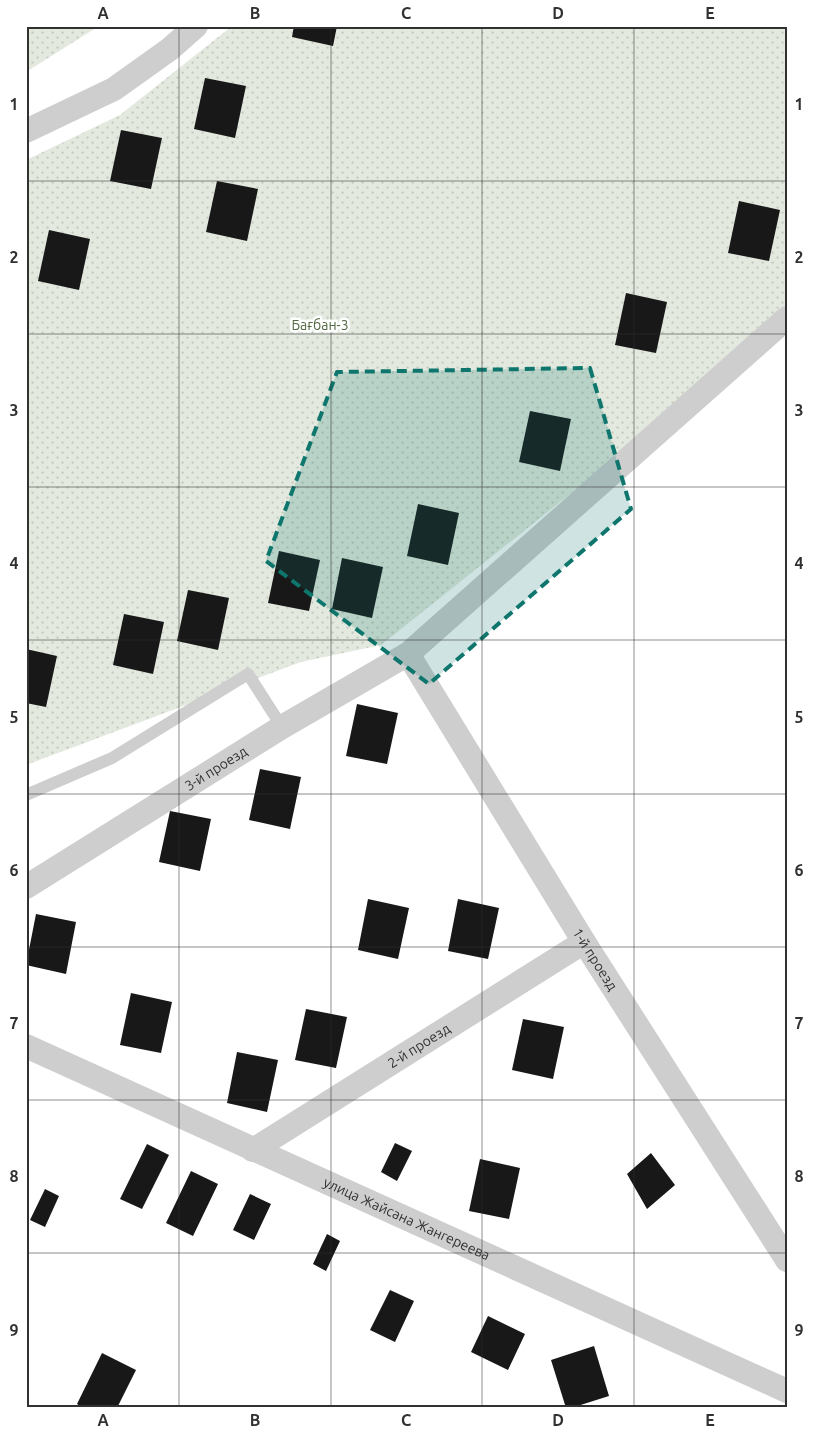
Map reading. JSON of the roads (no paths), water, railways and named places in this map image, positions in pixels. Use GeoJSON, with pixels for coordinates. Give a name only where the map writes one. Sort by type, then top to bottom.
{"type":"FeatureCollection","features":[{"type":"Feature","properties":{"kind":"street"},"geometry":{"type":"LineString","coordinates":[[26,130],[114,89],[170,49],[196,26]]}},
{"type":"Feature","properties":{"kind":"street","name":"3-й проезд"},"geometry":{"type":"LineString","coordinates":[[26,888],[282,727],[408,654],[787,318]]}},
{"type":"Feature","properties":{"kind":"street","name":"1-й проезд"},"geometry":{"type":"LineString","coordinates":[[408,654],[584,942],[787,1260]]}},
{"type":"Feature","properties":{"kind":"street","name":"2-й проезд"},"geometry":{"type":"LineString","coordinates":[[253,1150],[584,942]]}},
{"type":"Feature","properties":{"kind":"street","name":"улица Жайсана Жангереева"},"geometry":{"type":"LineString","coordinates":[[26,1046],[787,1391]]}},
{"type":"Feature","properties":{"kind":"lane"},"geometry":{"type":"LineString","coordinates":[[26,795],[112,758],[248,674],[282,727]]}},
{"type":"Feature","properties":{"kind":"park label","name":"Бағбан-3"},"geometry":{"type":"Point","coordinates":[320,325]}}]}
